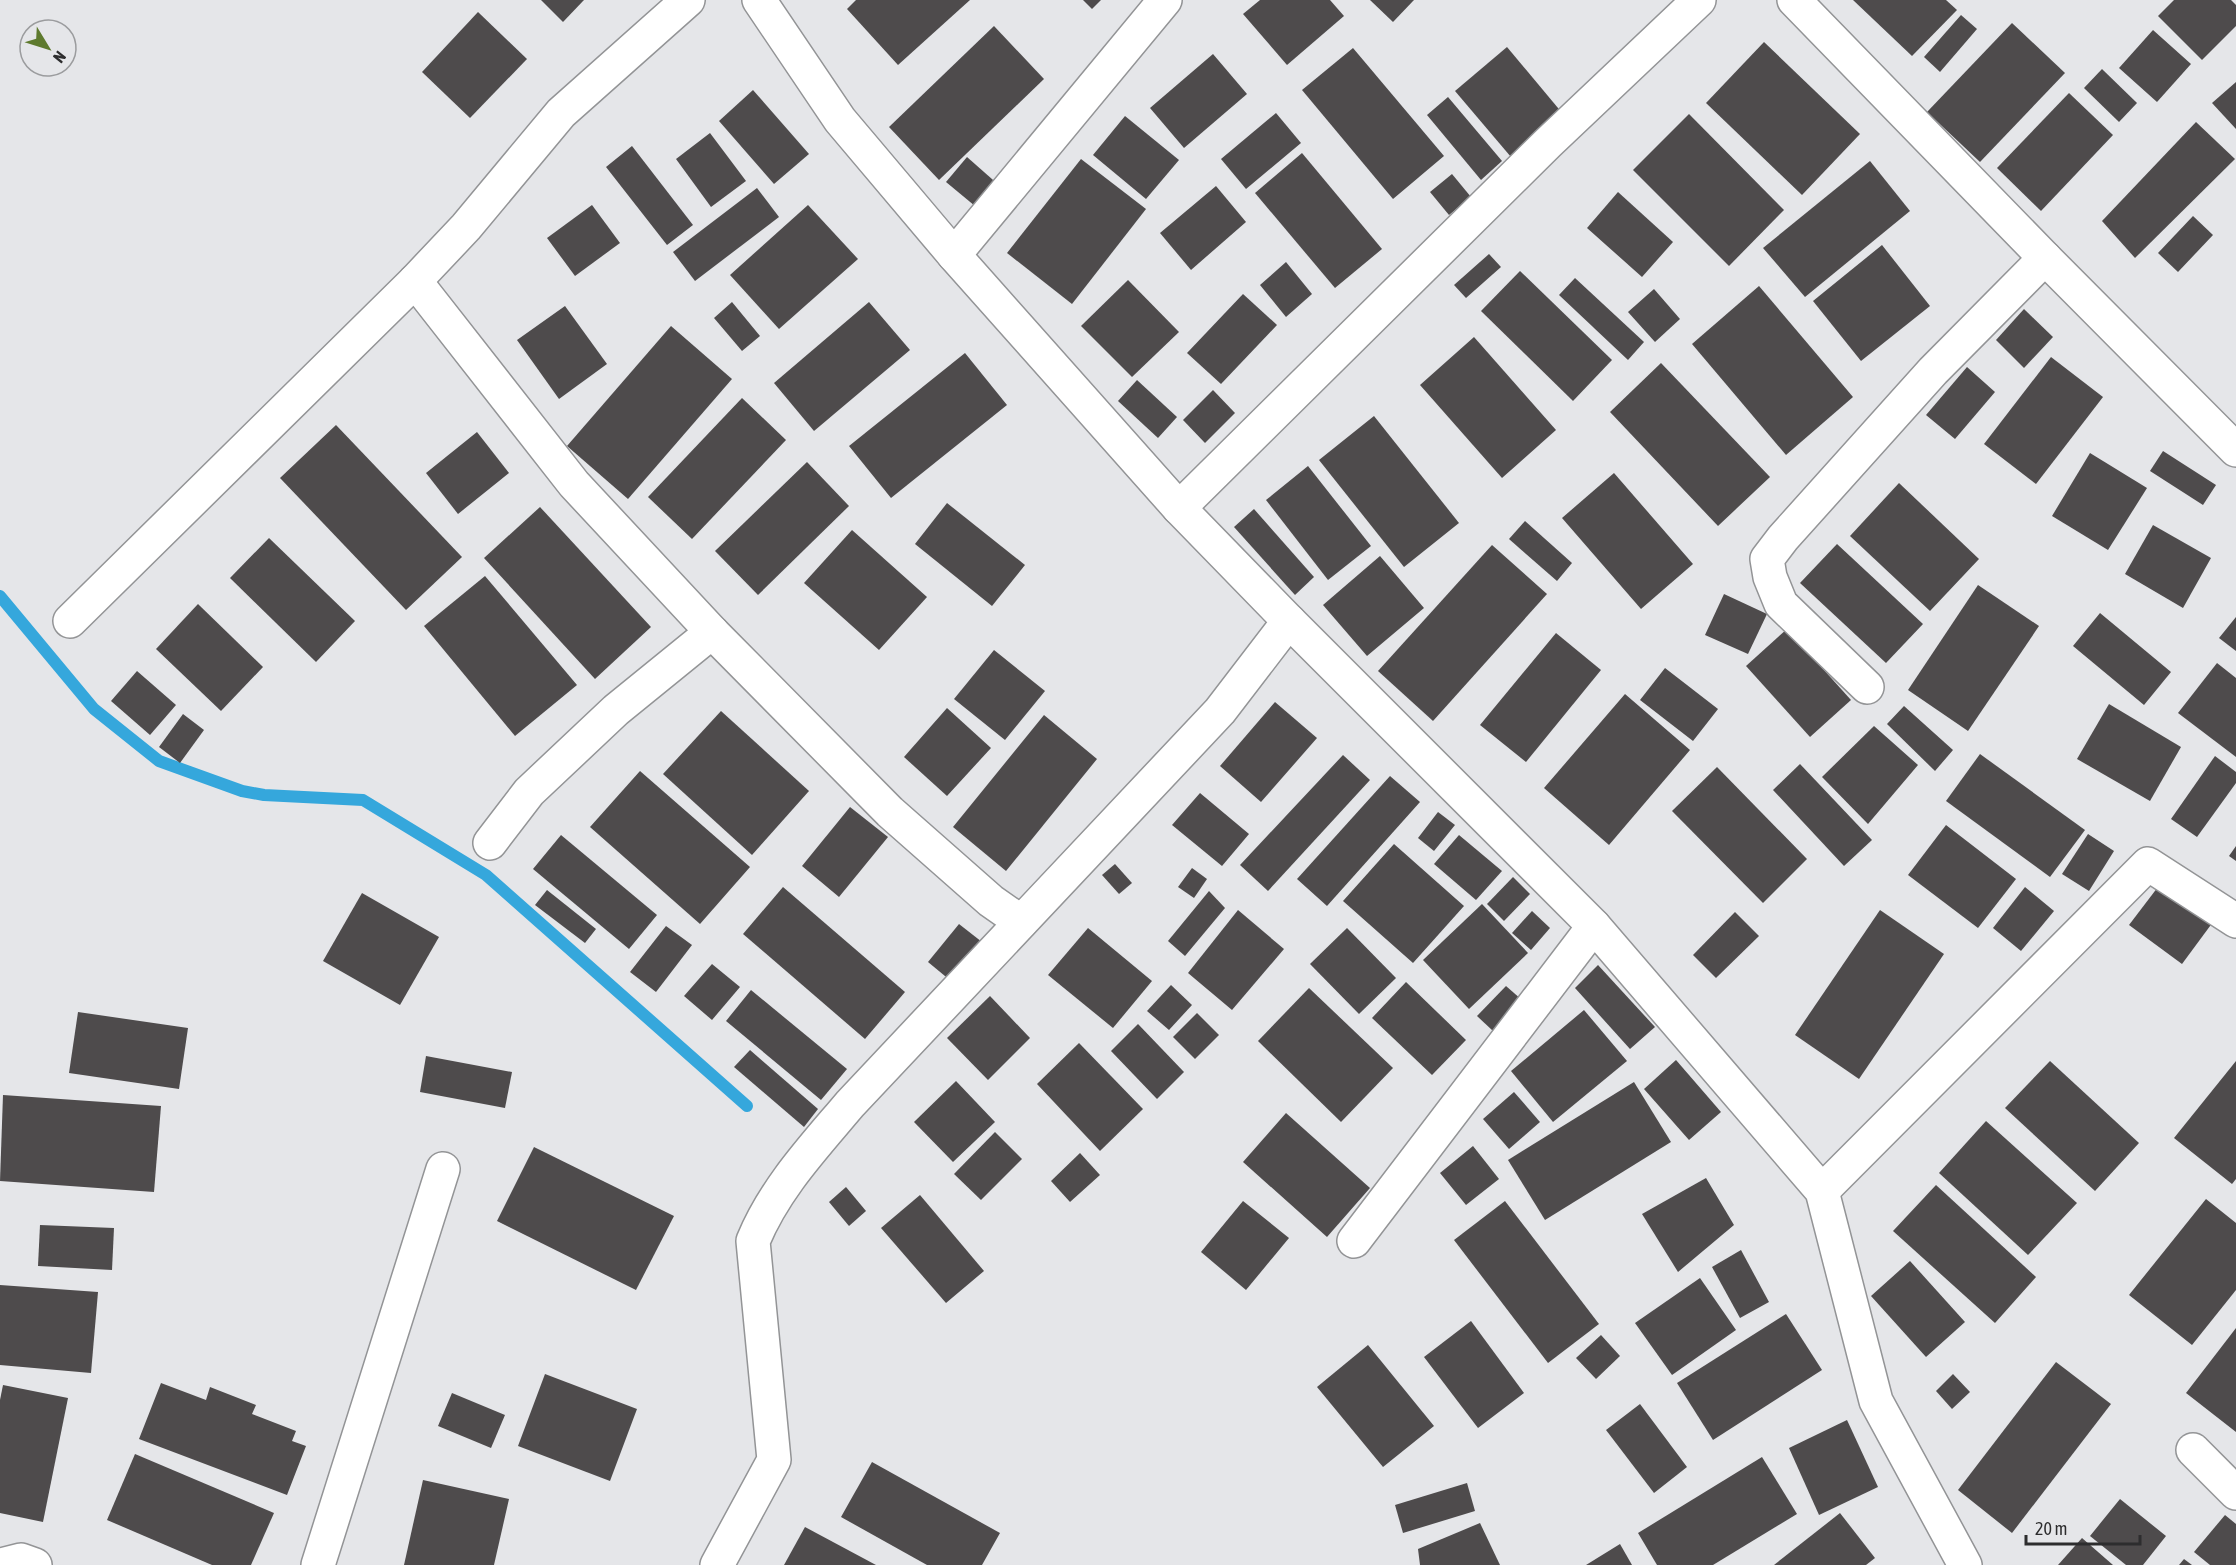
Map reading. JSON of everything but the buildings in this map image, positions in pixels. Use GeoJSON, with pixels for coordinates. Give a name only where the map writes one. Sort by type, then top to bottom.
{"type":"FeatureCollection","features":[{"type":"Feature","properties":{"kind":"street"},"geometry":{"type":"LineString","coordinates":[[70,621],[415,281],[466,228],[561,112],[688,0]]}},
{"type":"Feature","properties":{"kind":"street"},"geometry":{"type":"LineString","coordinates":[[759,0],[840,120],[954,255],[1179,508],[1594,926],[1822,1191],[1876,1401],[1965,1565]]}},
{"type":"Feature","properties":{"kind":"street"},"geometry":{"type":"LineString","coordinates":[[954,255],[1165,0]]}},
{"type":"Feature","properties":{"kind":"street"},"geometry":{"type":"LineString","coordinates":[[1179,508],[1548,143],[1699,0]]}},
{"type":"Feature","properties":{"kind":"street"},"geometry":{"type":"LineString","coordinates":[[1794,0],[2044,258],[2236,450]]}},
{"type":"Feature","properties":{"kind":"street"},"geometry":{"type":"LineString","coordinates":[[1867,687],[1781,604],[1770,577],[1767,559],[1783,538],[1933,371],[2044,258]]}},
{"type":"Feature","properties":{"kind":"street"},"geometry":{"type":"LineString","coordinates":[[415,281],[574,484],[712,632],[890,812],[991,901],[1021,922]]}},
{"type":"Feature","properties":{"kind":"street"},"geometry":{"type":"LineString","coordinates":[[717,1565],[774,1460],[753,1241],[766,1209],[794,1170],[850,1104],[1220,711],[1289,621]]}},
{"type":"Feature","properties":{"kind":"street"},"geometry":{"type":"LineString","coordinates":[[490,843],[529,792],[616,710],[712,632]]}},
{"type":"Feature","properties":{"kind":"street"},"geometry":{"type":"LineString","coordinates":[[1822,1191],[2148,864],[2236,921]]}},
{"type":"Feature","properties":{"kind":"street"},"geometry":{"type":"LineString","coordinates":[[1354,1241],[1594,926]]}},
{"type":"Feature","properties":{"kind":"street"},"geometry":{"type":"LineString","coordinates":[[318,1565],[443,1169]]}},
{"type":"Feature","properties":{"kind":"street"},"geometry":{"type":"LineString","coordinates":[[2193,1449],[2236,1493]]}},
{"type":"Feature","properties":{"kind":"street"},"geometry":{"type":"LineString","coordinates":[[1,1565],[21,1560],[35,1565]]}},
{"type":"Feature","properties":{"kind":"waterway"},"geometry":{"type":"LineString","coordinates":[[0,596],[94,709],[159,761],[242,791],[264,795],[363,800],[486,875],[747,1106]]}}]}
